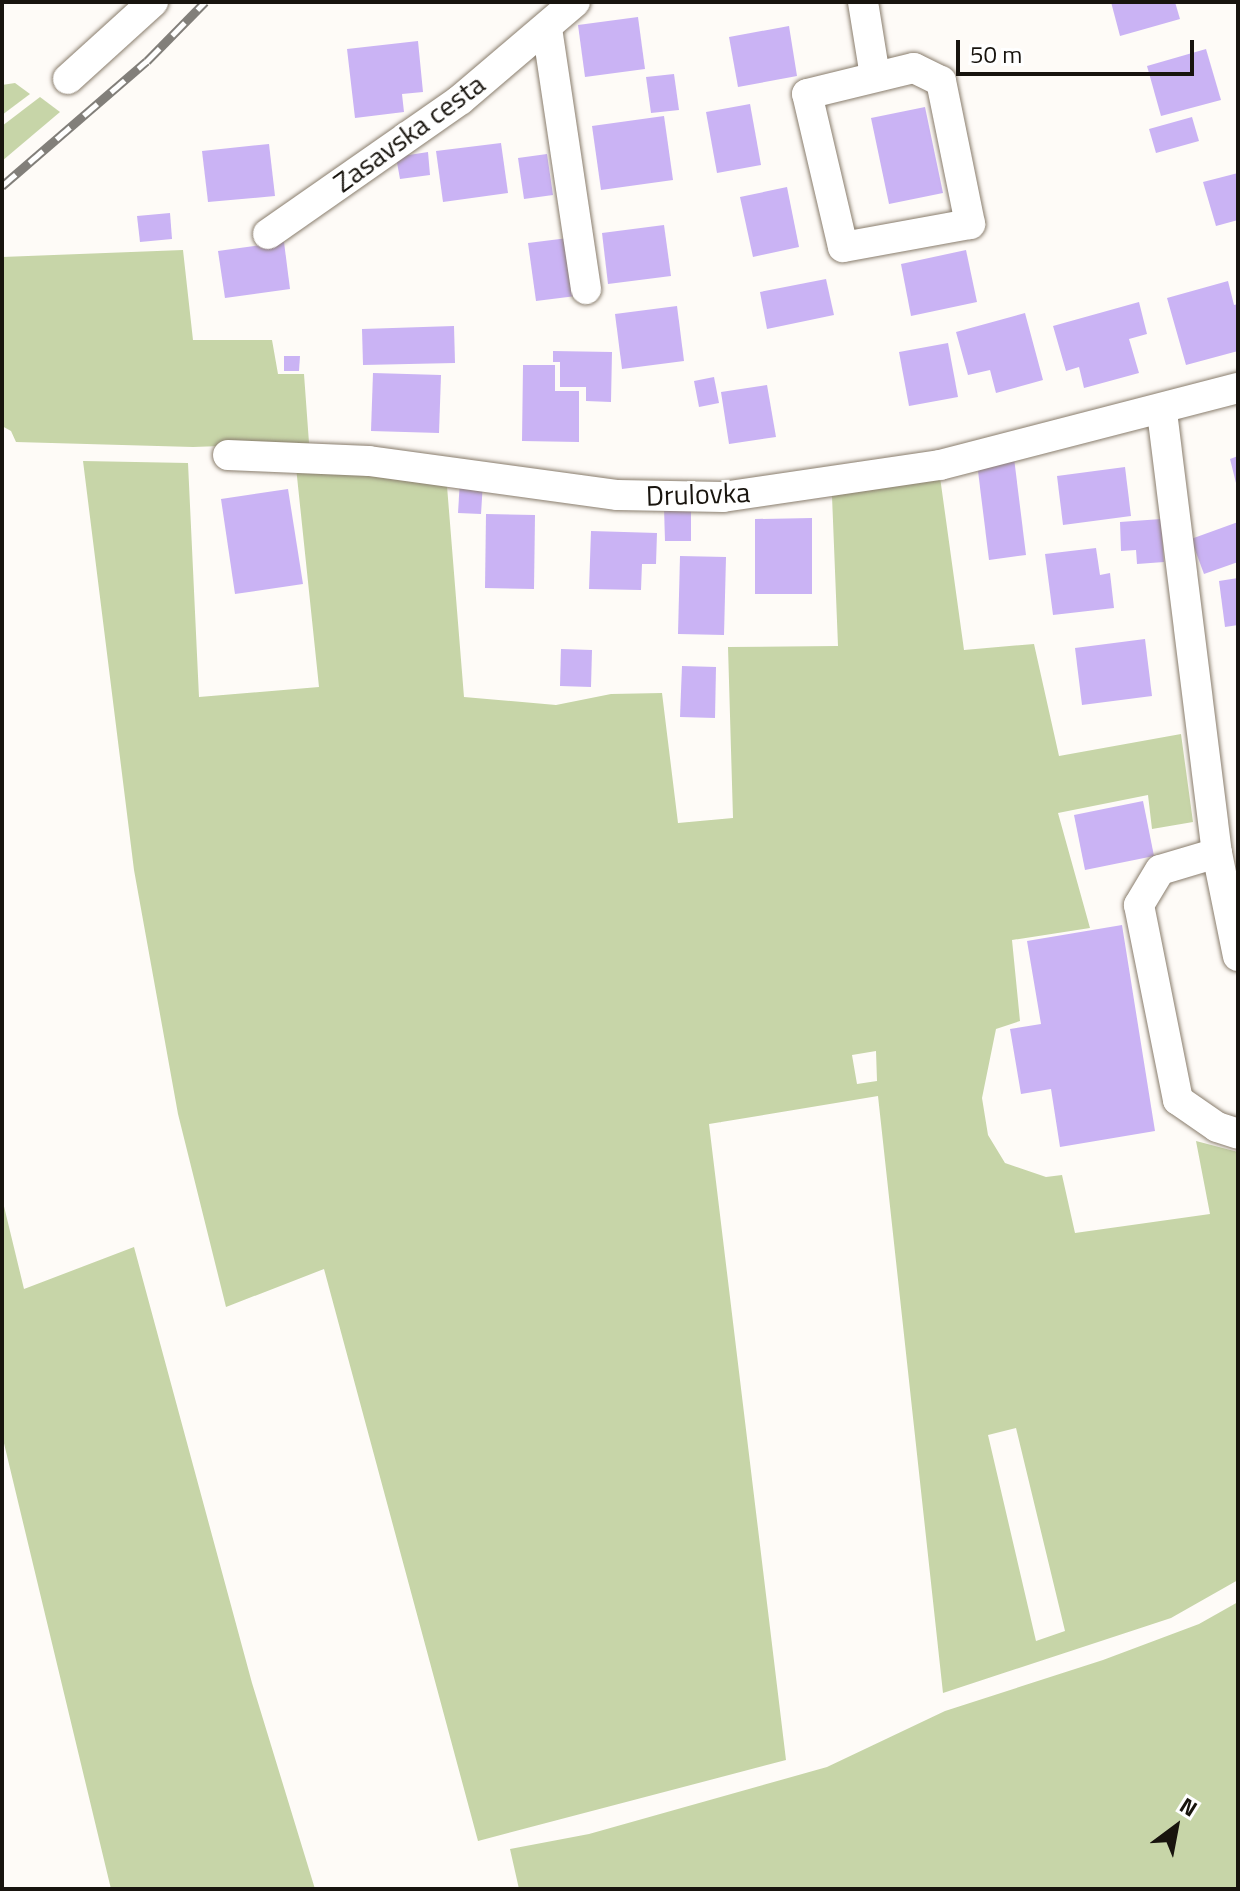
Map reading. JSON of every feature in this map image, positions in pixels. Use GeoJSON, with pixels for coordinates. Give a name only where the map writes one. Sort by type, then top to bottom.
{"type":"FeatureCollection","features":[{"type":"Feature","properties":{"kind":"street"},"geometry":{"type":"LineString","coordinates":[[68,79],[153,2]]}},
{"type":"Feature","properties":{"kind":"street","name":"Zasavska cesta"},"geometry":{"type":"LineString","coordinates":[[268,234],[460,100],[575,2]]}},
{"type":"Feature","properties":{"kind":"street"},"geometry":{"type":"LineString","coordinates":[[863,2],[875,76]]}},
{"type":"Feature","properties":{"kind":"street"},"geometry":{"type":"LineString","coordinates":[[547,28],[586,289]]}},
{"type":"Feature","properties":{"kind":"street"},"geometry":{"type":"LineString","coordinates":[[914,68],[941,81],[970,224],[843,247],[807,94],[875,76],[914,68]]}},
{"type":"Feature","properties":{"kind":"street","name":"Drulovka"},"geometry":{"type":"LineString","coordinates":[[228,455],[369,461],[618,495],[723,497],[940,465],[1162,412],[1238,388]]}},
{"type":"Feature","properties":{"kind":"street"},"geometry":{"type":"LineString","coordinates":[[1162,412],[1217,853],[1238,956]]}},
{"type":"Feature","properties":{"kind":"street"},"geometry":{"type":"LineString","coordinates":[[1217,853],[1160,870],[1139,905],[1178,1100],[1217,1127],[1238,1134]]}},
{"type":"Feature","properties":{"kind":"green space"},"geometry":{"type":"Polygon","coordinates":[[[15,83],[30,94],[2,115],[2,85],[15,83]]]}},
{"type":"Feature","properties":{"kind":"green space"},"geometry":{"type":"Polygon","coordinates":[[[40,97],[60,112],[2,161],[2,126],[40,97]]]}},
{"type":"Feature","properties":{"kind":"green space"},"geometry":{"type":"Polygon","coordinates":[[[183,250],[193,340],[272,340],[278,374],[304,374],[309,443],[193,447],[16,442],[11,431],[2,426],[2,257],[183,250]]]}},
{"type":"Feature","properties":{"kind":"green space"},"geometry":{"type":"Polygon","coordinates":[[[83,461],[188,463],[199,697],[319,687],[296,467],[447,486],[464,697],[556,705],[611,694],[662,693],[678,823],[733,818],[728,647],[838,646],[832,496],[940,477],[964,650],[1034,644],[1059,756],[1181,734],[1193,822],[1152,829],[1148,795],[1058,813],[1090,928],[1012,940],[1020,1021],[996,1029],[982,1098],[988,1135],[1005,1163],[1046,1177],[1062,1175],[1075,1233],[1210,1214],[1196,1141],[1238,1152],[1238,1580],[1171,1618],[943,1693],[878,1096],[709,1124],[786,1760],[478,1841],[324,1269],[226,1307],[178,1114],[134,870],[83,461]],[[876,1051],[852,1055],[857,1084],[877,1081],[876,1051]],[[1016,1428],[988,1435],[1036,1641],[1065,1631],[1016,1428]]]}},
{"type":"Feature","properties":{"kind":"green space"},"geometry":{"type":"Polygon","coordinates":[[[2,1198],[24,1289],[134,1247],[252,1683],[315,1889],[111,1889],[2,1435],[2,1198]]]}},
{"type":"Feature","properties":{"kind":"green space"},"geometry":{"type":"Polygon","coordinates":[[[1238,1602],[1238,1889],[519,1889],[510,1849],[589,1834],[827,1767],[945,1711],[1103,1660],[1199,1624],[1238,1602]]]}},
{"type":"Feature","properties":{"kind":"building"},"geometry":{"type":"Polygon","coordinates":[[[1111,2],[1175,2],[1180,19],[1120,36],[1111,2]]]}},
{"type":"Feature","properties":{"kind":"building"},"geometry":{"type":"Polygon","coordinates":[[[638,17],[645,69],[585,77],[578,25],[638,17]]]}},
{"type":"Feature","properties":{"kind":"building"},"geometry":{"type":"Polygon","coordinates":[[[789,26],[797,76],[738,87],[729,37],[789,26]]]}},
{"type":"Feature","properties":{"kind":"building"},"geometry":{"type":"Polygon","coordinates":[[[418,41],[423,92],[402,94],[404,112],[355,118],[347,49],[418,41]]]}},
{"type":"Feature","properties":{"kind":"building"},"geometry":{"type":"Polygon","coordinates":[[[1206,49],[1221,100],[1161,116],[1147,66],[1206,49]]]}},
{"type":"Feature","properties":{"kind":"building"},"geometry":{"type":"Polygon","coordinates":[[[674,74],[679,110],[651,113],[646,77],[674,74]]]}},
{"type":"Feature","properties":{"kind":"building"},"geometry":{"type":"Polygon","coordinates":[[[750,104],[761,165],[717,173],[706,112],[750,104]]]}},
{"type":"Feature","properties":{"kind":"building"},"geometry":{"type":"Polygon","coordinates":[[[925,107],[943,193],[889,204],[871,118],[925,107]]]}},
{"type":"Feature","properties":{"kind":"building"},"geometry":{"type":"Polygon","coordinates":[[[664,116],[673,180],[601,190],[592,126],[664,116]]]}},
{"type":"Feature","properties":{"kind":"building"},"geometry":{"type":"Polygon","coordinates":[[[1192,117],[1199,141],[1156,153],[1149,129],[1192,117]]]}},
{"type":"Feature","properties":{"kind":"building"},"geometry":{"type":"Polygon","coordinates":[[[501,143],[508,193],[443,202],[436,151],[501,143]]]}},
{"type":"Feature","properties":{"kind":"building"},"geometry":{"type":"Polygon","coordinates":[[[269,144],[275,196],[208,202],[202,151],[269,144]]]}},
{"type":"Feature","properties":{"kind":"building"},"geometry":{"type":"Polygon","coordinates":[[[428,152],[430,175],[400,179],[396,157],[428,152]]]}},
{"type":"Feature","properties":{"kind":"building"},"geometry":{"type":"Polygon","coordinates":[[[547,154],[553,195],[524,199],[518,158],[547,154]]]}},
{"type":"Feature","properties":{"kind":"building"},"geometry":{"type":"Polygon","coordinates":[[[1238,173],[1238,220],[1216,226],[1203,182],[1238,173]]]}},
{"type":"Feature","properties":{"kind":"building"},"geometry":{"type":"Polygon","coordinates":[[[787,187],[799,247],[753,257],[740,197],[787,187]]]}},
{"type":"Feature","properties":{"kind":"building"},"geometry":{"type":"Polygon","coordinates":[[[170,213],[172,239],[140,242],[137,216],[170,213]]]}},
{"type":"Feature","properties":{"kind":"building"},"geometry":{"type":"Polygon","coordinates":[[[664,225],[671,276],[608,284],[602,233],[664,225]]]}},
{"type":"Feature","properties":{"kind":"building"},"geometry":{"type":"Polygon","coordinates":[[[568,238],[576,296],[536,301],[528,243],[568,238]]]}},
{"type":"Feature","properties":{"kind":"building"},"geometry":{"type":"Polygon","coordinates":[[[284,242],[290,289],[225,298],[218,251],[284,242]]]}},
{"type":"Feature","properties":{"kind":"building"},"geometry":{"type":"Polygon","coordinates":[[[966,250],[977,302],[911,316],[901,264],[966,250]]]}},
{"type":"Feature","properties":{"kind":"building"},"geometry":{"type":"Polygon","coordinates":[[[826,279],[834,315],[767,329],[760,292],[826,279]]]}},
{"type":"Feature","properties":{"kind":"building"},"geometry":{"type":"Polygon","coordinates":[[[1228,281],[1234,305],[1238,304],[1238,351],[1186,365],[1167,298],[1228,281]]]}},
{"type":"Feature","properties":{"kind":"building"},"geometry":{"type":"Polygon","coordinates":[[[1139,302],[1147,334],[1129,339],[1139,373],[1084,388],[1079,367],[1066,371],[1053,326],[1139,302]]]}},
{"type":"Feature","properties":{"kind":"building"},"geometry":{"type":"Polygon","coordinates":[[[677,306],[684,361],[622,369],[615,314],[677,306]]]}},
{"type":"Feature","properties":{"kind":"building"},"geometry":{"type":"Polygon","coordinates":[[[1025,313],[1043,380],[996,393],[990,370],[968,375],[956,332],[1025,313]]]}},
{"type":"Feature","properties":{"kind":"building"},"geometry":{"type":"Polygon","coordinates":[[[454,326],[455,363],[363,365],[362,329],[454,326]]]}},
{"type":"Feature","properties":{"kind":"building"},"geometry":{"type":"Polygon","coordinates":[[[948,343],[958,397],[909,406],[899,352],[948,343]]]}},
{"type":"Feature","properties":{"kind":"building"},"geometry":{"type":"Polygon","coordinates":[[[553,351],[612,352],[611,402],[586,401],[586,387],[560,387],[560,362],[553,362],[553,351]]]}},
{"type":"Feature","properties":{"kind":"building"},"geometry":{"type":"Polygon","coordinates":[[[284,356],[300,356],[299,371],[284,371],[284,356]]]}},
{"type":"Feature","properties":{"kind":"building"},"geometry":{"type":"Polygon","coordinates":[[[523,365],[555,365],[555,391],[579,391],[579,442],[522,441],[523,365]]]}},
{"type":"Feature","properties":{"kind":"building"},"geometry":{"type":"Polygon","coordinates":[[[373,373],[441,375],[439,433],[371,431],[373,373]]]}},
{"type":"Feature","properties":{"kind":"building"},"geometry":{"type":"Polygon","coordinates":[[[714,377],[719,403],[699,407],[694,381],[714,377]]]}},
{"type":"Feature","properties":{"kind":"building"},"geometry":{"type":"Polygon","coordinates":[[[767,385],[776,437],[729,444],[721,392],[767,385]]]}},
{"type":"Feature","properties":{"kind":"building"},"geometry":{"type":"Polygon","coordinates":[[[1238,456],[1238,487],[1237,487],[1230,459],[1238,456]]]}},
{"type":"Feature","properties":{"kind":"building"},"geometry":{"type":"Polygon","coordinates":[[[1014,458],[1026,555],[989,560],[977,463],[1014,458]]]}},
{"type":"Feature","properties":{"kind":"building"},"geometry":{"type":"Polygon","coordinates":[[[1125,467],[1131,516],[1063,525],[1057,476],[1125,467]]]}},
{"type":"Feature","properties":{"kind":"building"},"geometry":{"type":"Polygon","coordinates":[[[460,480],[483,482],[481,514],[458,513],[460,480]]]}},
{"type":"Feature","properties":{"kind":"building"},"geometry":{"type":"Polygon","coordinates":[[[288,489],[303,584],[235,594],[221,499],[288,489]]]}},
{"type":"Feature","properties":{"kind":"building"},"geometry":{"type":"Polygon","coordinates":[[[664,507],[691,507],[691,541],[665,541],[664,507]]]}},
{"type":"Feature","properties":{"kind":"building"},"geometry":{"type":"Polygon","coordinates":[[[486,514],[535,515],[534,589],[485,588],[486,514]]]}},
{"type":"Feature","properties":{"kind":"building"},"geometry":{"type":"Polygon","coordinates":[[[812,518],[812,594],[755,594],[755,519],[812,518]]]}},
{"type":"Feature","properties":{"kind":"building"},"geometry":{"type":"Polygon","coordinates":[[[1161,519],[1164,562],[1137,564],[1136,550],[1121,551],[1120,522],[1161,519]]]}},
{"type":"Feature","properties":{"kind":"building"},"geometry":{"type":"Polygon","coordinates":[[[1238,522],[1238,562],[1204,574],[1191,539],[1238,522]]]}},
{"type":"Feature","properties":{"kind":"building"},"geometry":{"type":"Polygon","coordinates":[[[591,531],[657,533],[656,564],[642,564],[641,590],[589,589],[591,531]]]}},
{"type":"Feature","properties":{"kind":"building"},"geometry":{"type":"Polygon","coordinates":[[[1096,548],[1100,575],[1110,573],[1114,608],[1053,615],[1045,554],[1096,548]]]}},
{"type":"Feature","properties":{"kind":"building"},"geometry":{"type":"Polygon","coordinates":[[[680,556],[726,557],[724,635],[678,634],[680,556]]]}},
{"type":"Feature","properties":{"kind":"building"},"geometry":{"type":"Polygon","coordinates":[[[1238,578],[1238,625],[1225,627],[1219,581],[1238,578]]]}},
{"type":"Feature","properties":{"kind":"building"},"geometry":{"type":"Polygon","coordinates":[[[1145,639],[1152,696],[1082,705],[1075,648],[1145,639]]]}},
{"type":"Feature","properties":{"kind":"building"},"geometry":{"type":"Polygon","coordinates":[[[561,649],[592,650],[591,687],[560,686],[561,649]]]}},
{"type":"Feature","properties":{"kind":"building"},"geometry":{"type":"Polygon","coordinates":[[[682,666],[716,667],[715,718],[680,717],[682,666]]]}},
{"type":"Feature","properties":{"kind":"building"},"geometry":{"type":"Polygon","coordinates":[[[1143,801],[1154,856],[1085,870],[1074,815],[1143,801]]]}},
{"type":"Feature","properties":{"kind":"building"},"geometry":{"type":"Polygon","coordinates":[[[1122,925],[1155,1131],[1060,1147],[1051,1089],[1021,1094],[1010,1029],[1041,1024],[1027,941],[1122,925]]]}},
{"type":"Feature","properties":{"kind":"railway"},"geometry":{"type":"LineString","coordinates":[[2,186],[147,61],[205,2]]}}]}
